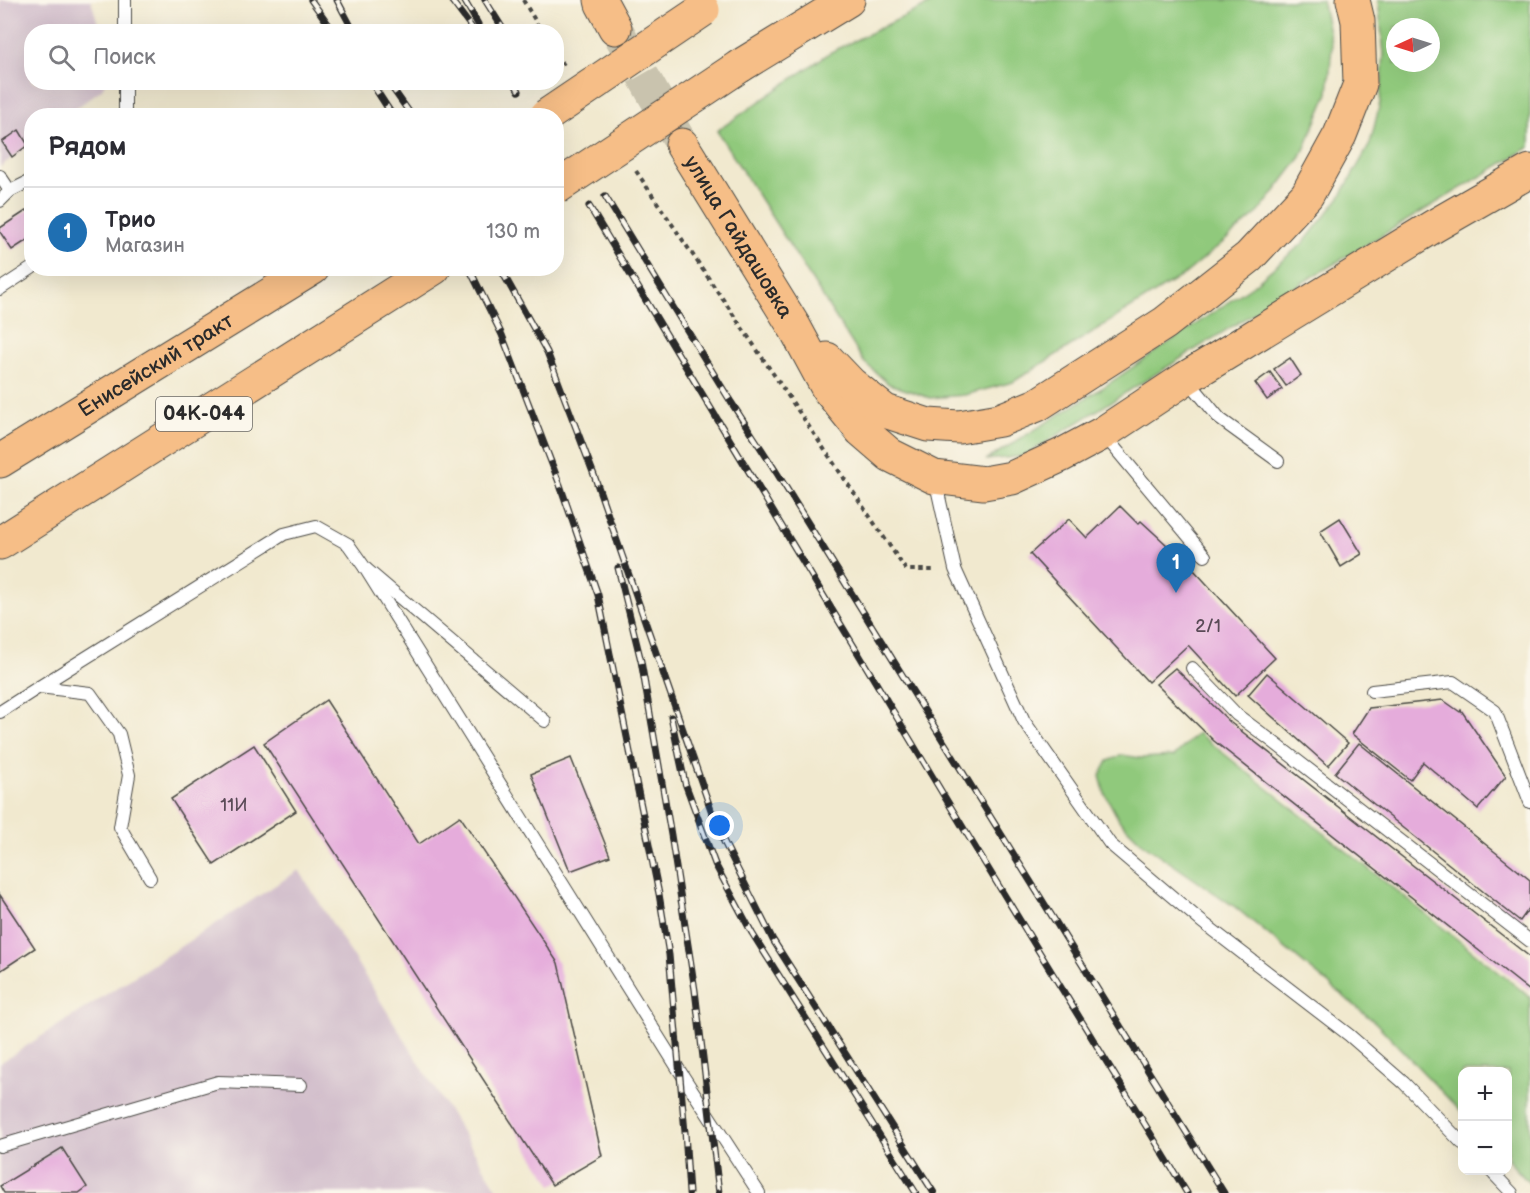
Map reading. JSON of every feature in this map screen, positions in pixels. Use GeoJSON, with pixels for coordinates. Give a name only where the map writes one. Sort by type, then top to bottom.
{"type":"FeatureCollection","features":[{"type":"Feature","properties":{"kind":"main road"},"geometry":{"type":"LineString","coordinates":[[564,183],[740,66],[848,0]]}},
{"type":"Feature","properties":{"kind":"main road"},"geometry":{"type":"LineString","coordinates":[[795,328],[852,384],[885,411],[928,425],[959,427],[1000,420],[1037,405],[1165,323],[1249,257],[1307,195],[1340,135],[1359,84],[1358,21],[1353,0]]}},
{"type":"Feature","properties":{"kind":"main road"},"geometry":{"type":"LineString","coordinates":[[558,108],[711,5]]}},
{"type":"Feature","properties":{"kind":"main road","name":"улица Гайдашовка"},"geometry":{"type":"LineString","coordinates":[[682,145],[795,328]]}},
{"type":"Feature","properties":{"kind":"main road"},"geometry":{"type":"LineString","coordinates":[[795,328],[828,389],[861,430],[890,455],[934,477],[984,483],[1012,478],[1103,433],[1186,378],[1434,226],[1530,171]]}},
{"type":"Feature","properties":{"kind":"main road","name":"Енисейский тракт"},"geometry":{"type":"LineString","coordinates":[[0,461],[300,276]]}},
{"type":"Feature","properties":{"kind":"main road","name":"04К-044"},"geometry":{"type":"LineString","coordinates":[[0,543],[422,277]]}},
{"type":"Feature","properties":{"kind":"lane"},"geometry":{"type":"LineString","coordinates":[[125,0],[125,24]]}},
{"type":"Feature","properties":{"kind":"lane"},"geometry":{"type":"LineString","coordinates":[[125,90],[125,108]]}},
{"type":"Feature","properties":{"kind":"lane"},"geometry":{"type":"LineString","coordinates":[[0,176],[10,191]]}},
{"type":"Feature","properties":{"kind":"lane"},"geometry":{"type":"LineString","coordinates":[[0,201],[10,191],[24,184]]}},
{"type":"Feature","properties":{"kind":"lane"},"geometry":{"type":"LineString","coordinates":[[0,289],[24,273]]}},
{"type":"Feature","properties":{"kind":"lane"},"geometry":{"type":"LineString","coordinates":[[1186,378],[1220,419],[1278,460]]}},
{"type":"Feature","properties":{"kind":"lane"},"geometry":{"type":"LineString","coordinates":[[1103,433],[1205,556]]}},
{"type":"Feature","properties":{"kind":"lane"},"geometry":{"type":"LineString","coordinates":[[934,477],[955,569],[1024,721],[1110,844],[1202,922],[1349,1035],[1404,1083],[1458,1139]]}},
{"type":"Feature","properties":{"kind":"lane"},"geometry":{"type":"LineString","coordinates":[[0,712],[284,534],[316,526],[348,544],[759,1193]]}},
{"type":"Feature","properties":{"kind":"lane"},"geometry":{"type":"LineString","coordinates":[[364,568],[545,721]]}},
{"type":"Feature","properties":{"kind":"lane"},"geometry":{"type":"LineString","coordinates":[[1192,668],[1237,715],[1530,941]]}},
{"type":"Feature","properties":{"kind":"lane"},"geometry":{"type":"LineString","coordinates":[[1372,691],[1453,682],[1495,711],[1530,802]]}},
{"type":"Feature","properties":{"kind":"lane"},"geometry":{"type":"LineString","coordinates":[[39,687],[90,693],[119,734],[129,775],[120,827],[150,878]]}},
{"type":"Feature","properties":{"kind":"lane"},"geometry":{"type":"LineString","coordinates":[[0,1146],[218,1082],[301,1085]]}},
{"type":"Feature","properties":{"kind":"lane"},"geometry":{"type":"LineString","coordinates":[[1495,1175],[1512,1193]]}},
{"type":"Feature","properties":{"kind":"path"},"geometry":{"type":"LineString","coordinates":[[523,0],[537,24]]}},
{"type":"Feature","properties":{"kind":"path"},"geometry":{"type":"LineString","coordinates":[[564,66],[569,73]]}},
{"type":"Feature","properties":{"kind":"path"},"geometry":{"type":"LineString","coordinates":[[634,169],[906,570],[955,569]]}},
{"type":"Feature","properties":{"kind":"shaded area"},"geometry":{"type":"Polygon","coordinates":[[[0,0],[91,0],[98,24],[24,24],[24,90],[101,90],[76,108],[24,108],[24,148],[0,167],[0,0]]]}},
{"type":"Feature","properties":{"kind":"shaded area"},"geometry":{"type":"Polygon","coordinates":[[[299,870],[500,1193],[0,1193],[0,1063],[299,870]]]}},
{"type":"Feature","properties":{"kind":"green space"},"geometry":{"type":"Polygon","coordinates":[[[938,0],[1322,0],[1332,46],[1328,93],[1301,157],[1259,212],[1185,274],[1013,382],[965,395],[930,398],[889,384],[864,362],[717,131],[831,52],[938,0]]]}},
{"type":"Feature","properties":{"kind":"green space"},"geometry":{"type":"Polygon","coordinates":[[[1378,0],[1530,0],[1530,147],[1307,280],[1024,456],[986,460],[1102,388],[1252,286],[1304,242],[1340,197],[1370,144],[1380,103],[1384,54],[1378,0]]]}},
{"type":"Feature","properties":{"kind":"green space"},"geometry":{"type":"Polygon","coordinates":[[[1198,733],[1530,997],[1530,1184],[1512,1164],[1512,1067],[1458,1067],[1458,1109],[1376,1023],[1235,907],[1143,844],[1119,820],[1105,794],[1100,776],[1108,761],[1122,755],[1141,758],[1174,756],[1198,733]]]}},
{"type":"Feature","properties":{"kind":"building"},"geometry":{"type":"Polygon","coordinates":[[[19,130],[24,138],[24,148],[12,157],[2,142],[19,130]]]}},
{"type":"Feature","properties":{"kind":"building"},"geometry":{"type":"Polygon","coordinates":[[[24,212],[24,242],[12,250],[0,232],[0,228],[24,212]]]}},
{"type":"Feature","properties":{"kind":"building"},"geometry":{"type":"Polygon","coordinates":[[[1290,358],[1301,375],[1286,386],[1274,369],[1290,358]]]}},
{"type":"Feature","properties":{"kind":"building"},"geometry":{"type":"Polygon","coordinates":[[[1270,372],[1282,389],[1267,400],[1255,383],[1270,372]]]}},
{"type":"Feature","properties":{"kind":"building"},"geometry":{"type":"Polygon","coordinates":[[[1120,506],[1138,524],[1141,521],[1193,569],[1275,658],[1235,696],[1188,645],[1148,682],[1030,554],[1069,519],[1087,538],[1120,506]]]}},
{"type":"Feature","properties":{"kind":"building"},"geometry":{"type":"Polygon","coordinates":[[[1340,518],[1362,554],[1341,567],[1320,531],[1340,518]]]}},
{"type":"Feature","properties":{"kind":"building"},"geometry":{"type":"Polygon","coordinates":[[[1175,668],[1231,723],[1530,957],[1530,991],[1214,741],[1156,684],[1175,668]]]}},
{"type":"Feature","properties":{"kind":"building"},"geometry":{"type":"Polygon","coordinates":[[[1267,673],[1348,743],[1328,766],[1248,695],[1267,673]]]}},
{"type":"Feature","properties":{"kind":"building"},"geometry":{"type":"Polygon","coordinates":[[[326,700],[419,844],[460,816],[558,963],[602,1156],[552,1185],[264,743],[326,700]]]}},
{"type":"Feature","properties":{"kind":"building"},"geometry":{"type":"Polygon","coordinates":[[[1443,700],[1460,712],[1461,710],[1506,776],[1478,809],[1423,762],[1410,780],[1352,734],[1369,708],[1443,700]]]}},
{"type":"Feature","properties":{"kind":"building"},"geometry":{"type":"Polygon","coordinates":[[[1359,743],[1530,880],[1530,907],[1520,921],[1335,773],[1359,743]]]}},
{"type":"Feature","properties":{"kind":"building"},"geometry":{"type":"Polygon","coordinates":[[[254,745],[296,811],[214,865],[171,799],[254,745]]]}},
{"type":"Feature","properties":{"kind":"building"},"geometry":{"type":"Polygon","coordinates":[[[571,758],[610,856],[570,871],[531,774],[571,758]]]}},
{"type":"Feature","properties":{"kind":"building"},"geometry":{"type":"Polygon","coordinates":[[[0,895],[35,948],[0,971],[0,895]]]}},
{"type":"Feature","properties":{"kind":"building"},"geometry":{"type":"Polygon","coordinates":[[[62,1148],[87,1187],[79,1193],[4,1193],[0,1186],[62,1148]]]}},
{"type":"Feature","properties":{"kind":"tunnel"},"geometry":{"type":"LineString","coordinates":[[618,32],[680,141]]}},
{"type":"Feature","properties":{"kind":"railway"},"geometry":{"type":"LineString","coordinates":[[311,0],[328,24]]}},
{"type":"Feature","properties":{"kind":"railway"},"geometry":{"type":"LineString","coordinates":[[337,0],[350,24]]}},
{"type":"Feature","properties":{"kind":"railway"},"geometry":{"type":"LineString","coordinates":[[451,0],[469,24]]}},
{"type":"Feature","properties":{"kind":"railway"},"geometry":{"type":"LineString","coordinates":[[464,0],[478,24]]}},
{"type":"Feature","properties":{"kind":"railway"},"geometry":{"type":"LineString","coordinates":[[485,0],[500,24]]}},
{"type":"Feature","properties":{"kind":"railway"},"geometry":{"type":"LineString","coordinates":[[376,90],[388,108]]}},
{"type":"Feature","properties":{"kind":"railway"},"geometry":{"type":"LineString","coordinates":[[394,90],[406,108]]}},
{"type":"Feature","properties":{"kind":"railway"},"geometry":{"type":"LineString","coordinates":[[605,196],[1224,1193]]}},
{"type":"Feature","properties":{"kind":"railway"},"geometry":{"type":"LineString","coordinates":[[589,206],[970,839],[1187,1193]]}},
{"type":"Feature","properties":{"kind":"railway"},"geometry":{"type":"LineString","coordinates":[[473,276],[502,335],[560,485],[598,595],[659,894],[669,955],[689,1193]]}},
{"type":"Feature","properties":{"kind":"railway"},"geometry":{"type":"LineString","coordinates":[[504,276],[547,352],[594,475],[718,830],[773,940],[934,1193]]}},
{"type":"Feature","properties":{"kind":"railway"},"geometry":{"type":"LineString","coordinates":[[618,568],[641,661],[671,835],[695,990],[719,1193]]}},
{"type":"Feature","properties":{"kind":"railway"},"geometry":{"type":"LineString","coordinates":[[671,717],[685,783],[715,864],[752,933],[916,1193]]}},
{"type":"Feature","properties":{"kind":"place","name":"Трио"},"geometry":{"type":"Point","coordinates":[1176,593]}}]}
